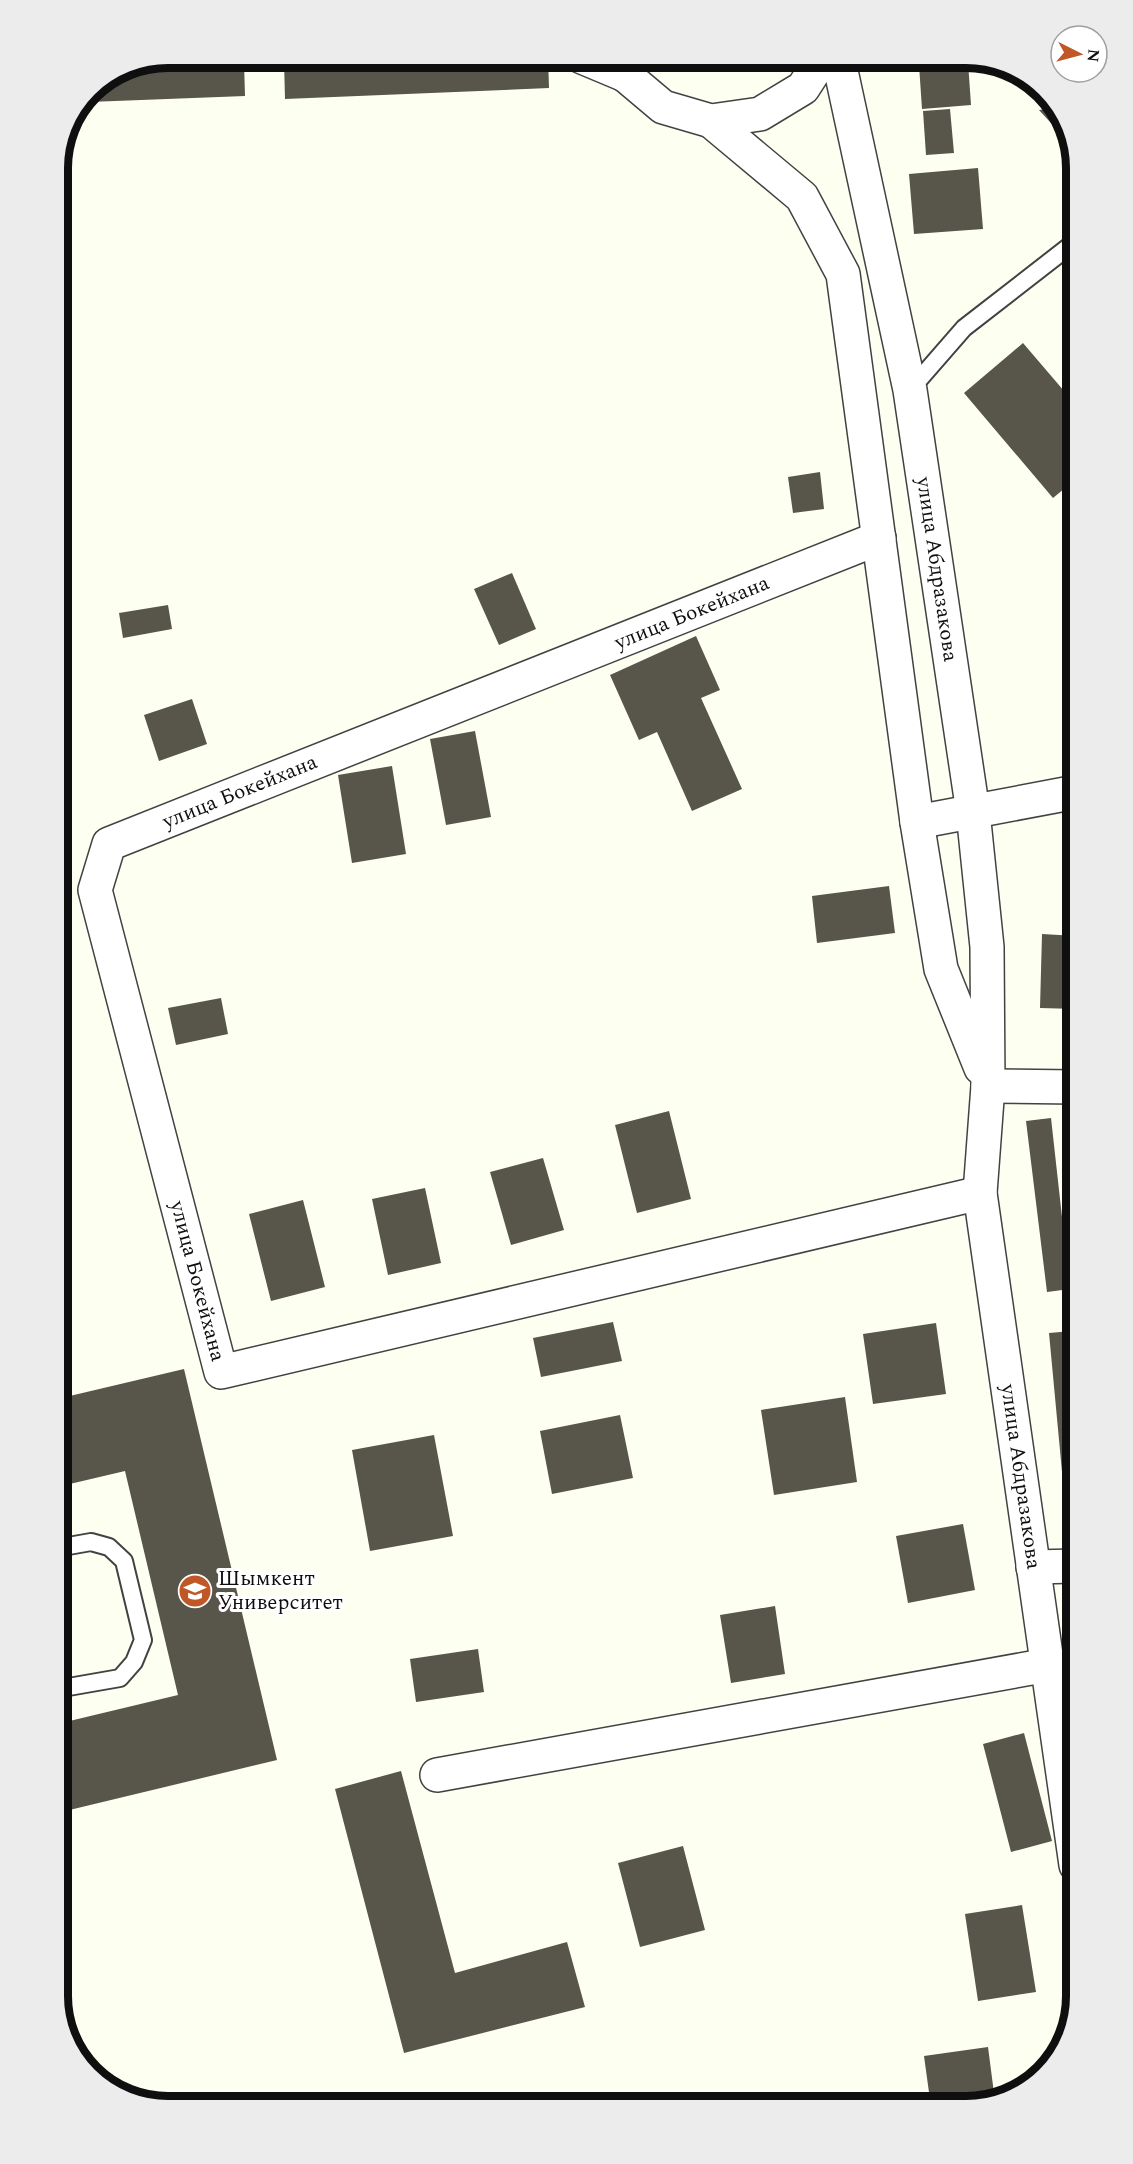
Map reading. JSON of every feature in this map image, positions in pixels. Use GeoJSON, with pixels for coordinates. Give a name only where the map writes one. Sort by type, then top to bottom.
{"type":"FeatureCollection","features":[{"type":"Feature","properties":{"kind":"street"},"geometry":{"type":"LineString","coordinates":[[623,68],[663,107],[711,121],[760,114],[802,88],[816,68]]}},
{"type":"Feature","properties":{"kind":"street","name":"улица Абдразакова"},"geometry":{"type":"LineString","coordinates":[[840,68],[910,390],[973,812],[987,947],[988,1086],[980,1193],[1066,1794]]}},
{"type":"Feature","properties":{"kind":"street","name":"улица Абдразакова"},"geometry":{"type":"LineString","coordinates":[[711,121],[802,197],[843,274],[917,822],[941,969],[988,1086]]}},
{"type":"Feature","properties":{"kind":"street","name":"улица Бокейхана"},"geometry":{"type":"LineString","coordinates":[[879,538],[110,844],[95,890],[221,1372],[980,1193]]}},
{"type":"Feature","properties":{"kind":"street"},"geometry":{"type":"LineString","coordinates":[[917,822],[1066,794]]}},
{"type":"Feature","properties":{"kind":"street"},"geometry":{"type":"LineString","coordinates":[[988,1086],[1066,1088]]}},
{"type":"Feature","properties":{"kind":"street"},"geometry":{"type":"LineString","coordinates":[[1033,1567],[1066,1566]]}},
{"type":"Feature","properties":{"kind":"street"},"geometry":{"type":"LineString","coordinates":[[437,1775],[1048,1665]]}},
{"type":"Feature","properties":{"kind":"lane"},"geometry":{"type":"LineString","coordinates":[[910,390],[964,328],[1066,249]]}},
{"type":"Feature","properties":{"kind":"lane"},"geometry":{"type":"LineString","coordinates":[[68,1546],[91,1542],[109,1547],[124,1561],[143,1640],[134,1662],[120,1678],[68,1687]]}},
{"type":"Feature","properties":{"kind":"building"},"geometry":{"type":"Polygon","coordinates":[[[154,68],[244,68],[245,96],[92,102],[101,92],[117,81],[154,68]]]}},
{"type":"Feature","properties":{"kind":"building"},"geometry":{"type":"Polygon","coordinates":[[[284,68],[548,68],[549,88],[285,99],[284,68]]]}},
{"type":"Feature","properties":{"kind":"building"},"geometry":{"type":"Polygon","coordinates":[[[919,68],[968,68],[971,105],[922,109],[919,68]]]}},
{"type":"Feature","properties":{"kind":"building"},"geometry":{"type":"Polygon","coordinates":[[[950,109],[954,153],[926,155],[923,111],[950,109]]]}},
{"type":"Feature","properties":{"kind":"building"},"geometry":{"type":"Polygon","coordinates":[[[1046,109],[1059,132],[1039,110],[1046,109]]]}},
{"type":"Feature","properties":{"kind":"building"},"geometry":{"type":"Polygon","coordinates":[[[978,168],[983,229],[914,234],[909,174],[978,168]]]}},
{"type":"Feature","properties":{"kind":"building"},"geometry":{"type":"Polygon","coordinates":[[[1023,343],[1066,393],[1066,487],[1053,498],[964,393],[1023,343]]]}},
{"type":"Feature","properties":{"kind":"building"},"geometry":{"type":"Polygon","coordinates":[[[820,472],[824,509],[793,513],[788,477],[820,472]]]}},
{"type":"Feature","properties":{"kind":"building"},"geometry":{"type":"Polygon","coordinates":[[[512,573],[536,629],[499,645],[474,589],[512,573]]]}},
{"type":"Feature","properties":{"kind":"building"},"geometry":{"type":"Polygon","coordinates":[[[168,605],[172,629],[123,638],[119,613],[168,605]]]}},
{"type":"Feature","properties":{"kind":"building"},"geometry":{"type":"Polygon","coordinates":[[[696,636],[720,690],[701,698],[742,789],[692,811],[657,732],[639,740],[610,675],[696,636]]]}},
{"type":"Feature","properties":{"kind":"building"},"geometry":{"type":"Polygon","coordinates":[[[192,699],[207,744],[159,761],[144,715],[192,699]]]}},
{"type":"Feature","properties":{"kind":"building"},"geometry":{"type":"Polygon","coordinates":[[[475,731],[491,817],[446,825],[430,739],[475,731]]]}},
{"type":"Feature","properties":{"kind":"building"},"geometry":{"type":"Polygon","coordinates":[[[392,766],[406,854],[352,863],[338,775],[392,766]]]}},
{"type":"Feature","properties":{"kind":"building"},"geometry":{"type":"Polygon","coordinates":[[[889,886],[895,933],[817,943],[812,896],[889,886]]]}},
{"type":"Feature","properties":{"kind":"building"},"geometry":{"type":"Polygon","coordinates":[[[1042,934],[1066,935],[1066,1009],[1040,1008],[1042,934]]]}},
{"type":"Feature","properties":{"kind":"building"},"geometry":{"type":"Polygon","coordinates":[[[221,998],[228,1034],[176,1045],[168,1008],[221,998]]]}},
{"type":"Feature","properties":{"kind":"building"},"geometry":{"type":"Polygon","coordinates":[[[669,1111],[691,1199],[637,1213],[615,1125],[669,1111]]]}},
{"type":"Feature","properties":{"kind":"building"},"geometry":{"type":"Polygon","coordinates":[[[1051,1118],[1066,1253],[1066,1290],[1047,1292],[1026,1121],[1051,1118]]]}},
{"type":"Feature","properties":{"kind":"building"},"geometry":{"type":"Polygon","coordinates":[[[543,1158],[564,1230],[511,1245],[490,1172],[543,1158]]]}},
{"type":"Feature","properties":{"kind":"building"},"geometry":{"type":"Polygon","coordinates":[[[425,1188],[441,1263],[388,1275],[372,1199],[425,1188]]]}},
{"type":"Feature","properties":{"kind":"building"},"geometry":{"type":"Polygon","coordinates":[[[303,1200],[325,1287],[271,1301],[249,1214],[303,1200]]]}},
{"type":"Feature","properties":{"kind":"building"},"geometry":{"type":"Polygon","coordinates":[[[613,1322],[622,1361],[541,1377],[533,1338],[613,1322]]]}},
{"type":"Feature","properties":{"kind":"building"},"geometry":{"type":"Polygon","coordinates":[[[936,1323],[946,1394],[873,1404],[863,1334],[936,1323]]]}},
{"type":"Feature","properties":{"kind":"building"},"geometry":{"type":"Polygon","coordinates":[[[1066,1332],[1066,1504],[1065,1504],[1049,1333],[1066,1332]]]}},
{"type":"Feature","properties":{"kind":"building","name":"Шымкент Университет"},"geometry":{"type":"Polygon","coordinates":[[[184,1369],[277,1760],[68,1810],[68,1721],[178,1695],[125,1471],[68,1484],[68,1396],[184,1369]]]}},
{"type":"Feature","properties":{"kind":"building"},"geometry":{"type":"Polygon","coordinates":[[[845,1397],[857,1482],[774,1495],[761,1410],[845,1397]]]}},
{"type":"Feature","properties":{"kind":"building"},"geometry":{"type":"Polygon","coordinates":[[[620,1415],[633,1478],[552,1494],[540,1431],[620,1415]]]}},
{"type":"Feature","properties":{"kind":"building"},"geometry":{"type":"Polygon","coordinates":[[[434,1435],[453,1536],[370,1551],[352,1450],[434,1435]]]}},
{"type":"Feature","properties":{"kind":"building"},"geometry":{"type":"Polygon","coordinates":[[[963,1524],[975,1590],[908,1603],[896,1536],[963,1524]]]}},
{"type":"Feature","properties":{"kind":"building"},"geometry":{"type":"Polygon","coordinates":[[[775,1606],[785,1674],[731,1683],[720,1615],[775,1606]]]}},
{"type":"Feature","properties":{"kind":"building"},"geometry":{"type":"Polygon","coordinates":[[[478,1649],[484,1692],[416,1702],[410,1659],[478,1649]]]}},
{"type":"Feature","properties":{"kind":"building"},"geometry":{"type":"Polygon","coordinates":[[[1024,1733],[1052,1841],[1011,1852],[983,1744],[1024,1733]]]}},
{"type":"Feature","properties":{"kind":"building"},"geometry":{"type":"Polygon","coordinates":[[[401,1771],[455,1973],[567,1942],[585,2007],[404,2053],[335,1789],[401,1771]]]}},
{"type":"Feature","properties":{"kind":"building"},"geometry":{"type":"Polygon","coordinates":[[[683,1846],[705,1930],[640,1947],[618,1863],[683,1846]]]}},
{"type":"Feature","properties":{"kind":"building"},"geometry":{"type":"Polygon","coordinates":[[[1022,1905],[1036,1992],[978,2001],[965,1914],[1022,1905]]]}},
{"type":"Feature","properties":{"kind":"building"},"geometry":{"type":"Polygon","coordinates":[[[988,2047],[994,2092],[985,2095],[929,2096],[924,2056],[988,2047]]]}},
{"type":"Feature","properties":{"kind":"place","name":"Шымкент Университет"},"geometry":{"type":"Point","coordinates":[195,1591]}}]}
